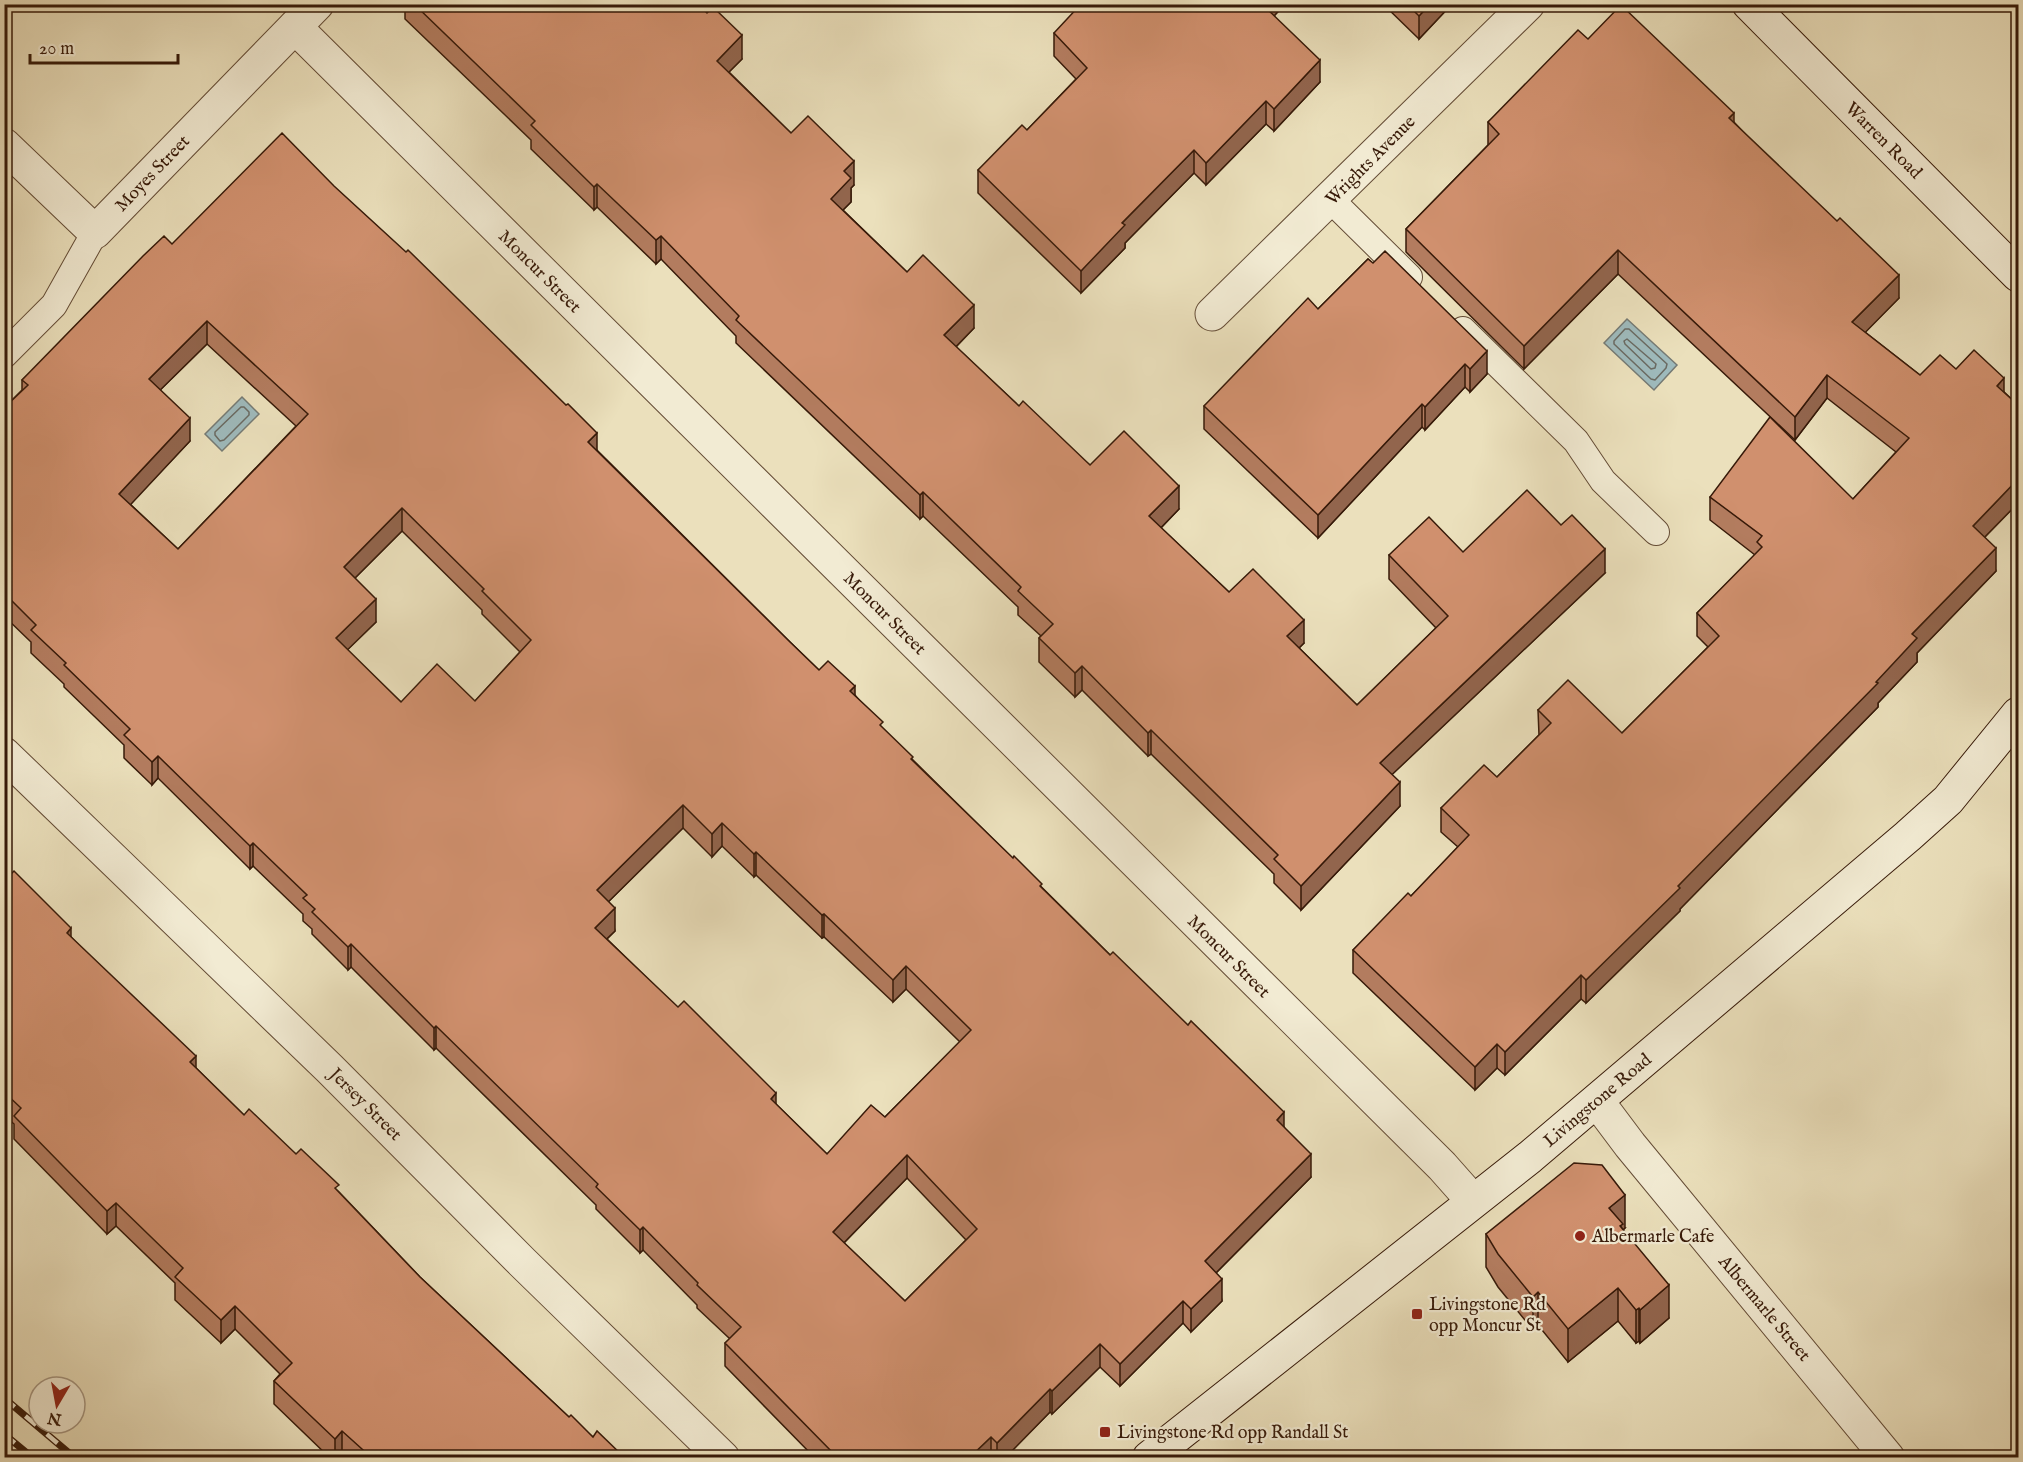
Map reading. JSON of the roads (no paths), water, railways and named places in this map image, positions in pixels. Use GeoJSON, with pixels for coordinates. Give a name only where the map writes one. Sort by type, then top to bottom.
{"type":"FeatureCollection","features":[{"type":"Feature","properties":{"kind":"street","name":"Wrights Avenue"},"geometry":{"type":"LineString","coordinates":[[1212,314],[1528,4]]}},
{"type":"Feature","properties":{"kind":"street","name":"Warren Road"},"geometry":{"type":"LineString","coordinates":[[1749,4],[2019,275]]}},
{"type":"Feature","properties":{"kind":"street","name":"Moyes Street"},"geometry":{"type":"LineString","coordinates":[[95,232],[306,16]]}},
{"type":"Feature","properties":{"kind":"street","name":"Moncur Street"},"geometry":{"type":"LineString","coordinates":[[306,16],[1442,1166],[1473,1201]]}},
{"type":"Feature","properties":{"kind":"street"},"geometry":{"type":"LineString","coordinates":[[4,144],[95,232]]}},
{"type":"Feature","properties":{"kind":"street","name":"Livingstone Road"},"geometry":{"type":"LineString","coordinates":[[1149,1458],[1530,1157],[1597,1101],[1948,800],[2019,714]]}},
{"type":"Feature","properties":{"kind":"street","name":"Jersey Street"},"geometry":{"type":"LineString","coordinates":[[4,754],[330,1069],[522,1262],[723,1458]]}},
{"type":"Feature","properties":{"kind":"street","name":"Albermarle Street"},"geometry":{"type":"LineString","coordinates":[[1597,1101],[1645,1163],[1888,1458]]}},
{"type":"Feature","properties":{"kind":"lane"},"geometry":{"type":"LineString","coordinates":[[1330,200],[1423,291]]}},
{"type":"Feature","properties":{"kind":"lane","name":"Moyes Street"},"geometry":{"type":"LineString","coordinates":[[4,355],[54,305],[95,232]]}},
{"type":"Feature","properties":{"kind":"lane"},"geometry":{"type":"LineString","coordinates":[[1449,316],[1576,441],[1604,481],[1656,532]]}},
{"type":"Feature","properties":{"kind":"water"},"geometry":{"type":"Polygon","coordinates":[[[1627,319],[1677,365],[1654,390],[1604,343],[1627,319]]]}},
{"type":"Feature","properties":{"kind":"water"},"geometry":{"type":"Polygon","coordinates":[[[242,397],[259,414],[222,451],[205,434],[242,397]]]}},
{"type":"Feature","properties":{"kind":"railway"},"geometry":{"type":"LineString","coordinates":[[4,1398],[75,1458]]}},
{"type":"Feature","properties":{"kind":"railway"},"geometry":{"type":"LineString","coordinates":[[4,1434],[33,1458]]}},
{"type":"Feature","properties":{"kind":"place","name":"Albermarle Cafe"},"geometry":{"type":"Point","coordinates":[1580,1236]}},
{"type":"Feature","properties":{"kind":"place","name":"Livingstone Rd opp Moncur St"},"geometry":{"type":"Point","coordinates":[1417,1314]}},
{"type":"Feature","properties":{"kind":"place","name":"Livingstone Rd opp Randall St"},"geometry":{"type":"Point","coordinates":[1105,1432]}}]}
